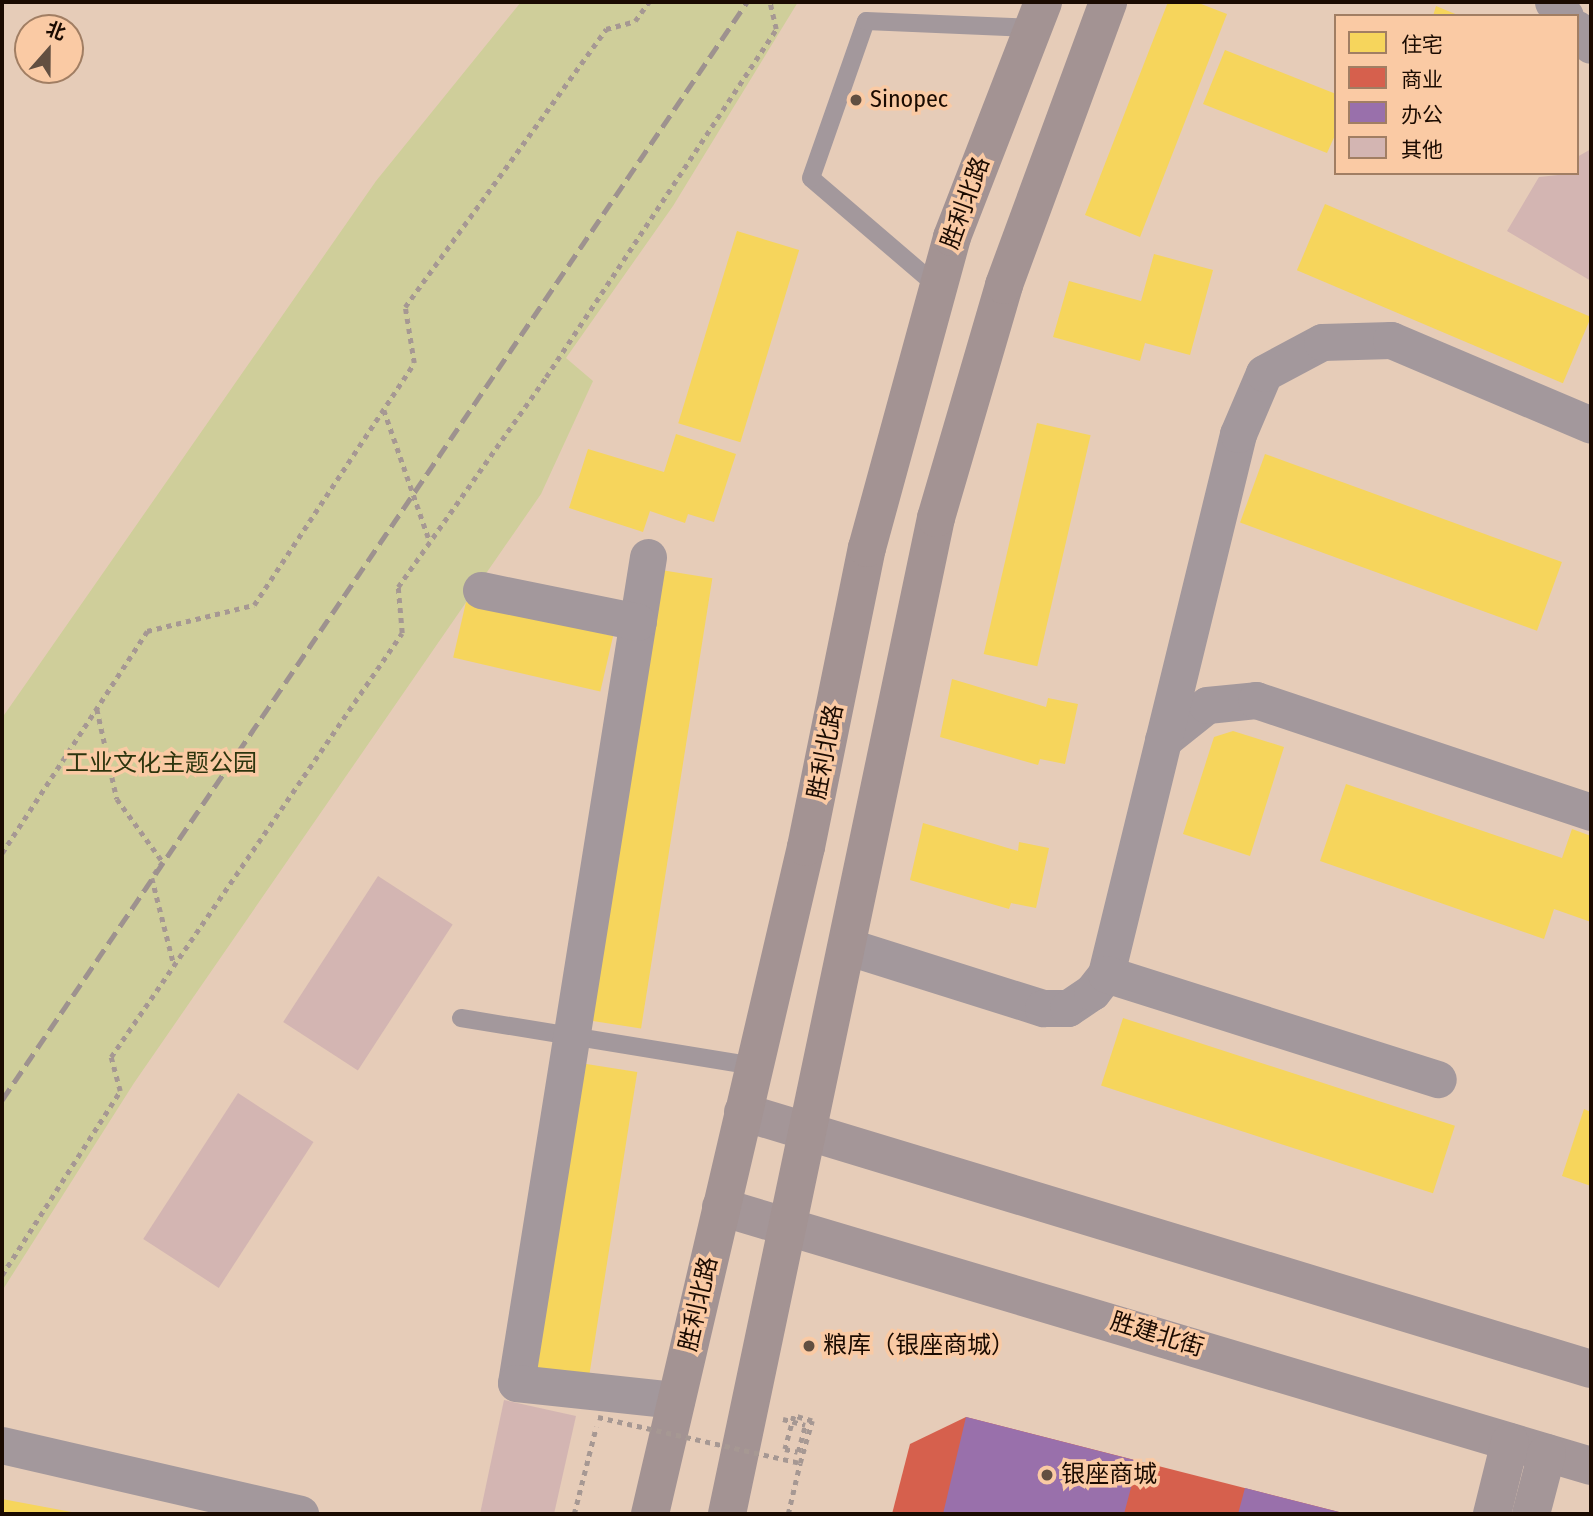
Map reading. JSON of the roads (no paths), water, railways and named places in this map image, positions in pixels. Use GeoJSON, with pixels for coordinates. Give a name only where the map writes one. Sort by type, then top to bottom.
{"type":"FeatureCollection","features":[{"type":"Feature","properties":{"kind":"highway"},"geometry":{"type":"LineString","coordinates":[[727,1514],[792,1225],[846,946],[936,518],[1004,285],[1108,2]]}},
{"type":"Feature","properties":{"kind":"highway","name":"胜利北路"},"geometry":{"type":"LineString","coordinates":[[650,1514],[754,1066],[867,548],[938,287],[1038,15]]}},
{"type":"Feature","properties":{"kind":"main road"},"geometry":{"type":"LineString","coordinates":[[743,1112],[810,1129],[1591,1369]]}},
{"type":"Feature","properties":{"kind":"main road","name":"胜建北街"},"geometry":{"type":"LineString","coordinates":[[721,1207],[792,1225],[1591,1466]]}},
{"type":"Feature","properties":{"kind":"main road"},"geometry":{"type":"LineString","coordinates":[[1492,1514],[1510,1442]]}},
{"type":"Feature","properties":{"kind":"main road"},"geometry":{"type":"LineString","coordinates":[[1531,1514],[1547,1453]]}},
{"type":"Feature","properties":{"kind":"street"},"geometry":{"type":"LineString","coordinates":[[1579,31],[1591,45]]}},
{"type":"Feature","properties":{"kind":"street"},"geometry":{"type":"LineString","coordinates":[[846,946],[1043,1008],[1068,1008],[1093,992],[1105,974],[1238,434],[1251,391],[1264,373],[1322,342],[1391,340],[1591,425]]}},
{"type":"Feature","properties":{"kind":"street"},"geometry":{"type":"LineString","coordinates":[[648,557],[516,1383],[676,1400]]}},
{"type":"Feature","properties":{"kind":"street"},"geometry":{"type":"LineString","coordinates":[[481,590],[638,622]]}},
{"type":"Feature","properties":{"kind":"street"},"geometry":{"type":"LineString","coordinates":[[1163,740],[1207,705],[1256,699],[1591,813]]}},
{"type":"Feature","properties":{"kind":"street"},"geometry":{"type":"LineString","coordinates":[[1105,974],[1438,1079]]}},
{"type":"Feature","properties":{"kind":"street"},"geometry":{"type":"LineString","coordinates":[[2,1445],[300,1514]]}},
{"type":"Feature","properties":{"kind":"lane"},"geometry":{"type":"LineString","coordinates":[[938,287],[811,178],[866,21],[1038,15]]}},
{"type":"Feature","properties":{"kind":"lane"},"geometry":{"type":"LineString","coordinates":[[461,1018],[754,1066]]}},
{"type":"Feature","properties":{"kind":"railway"},"geometry":{"type":"LineString","coordinates":[[2,1100],[747,2]]}},
{"type":"Feature","properties":{"kind":"place","name":"Sinopec"},"geometry":{"type":"Point","coordinates":[856,100]}},
{"type":"Feature","properties":{"kind":"place","name":"粮库（银座商城）"},"geometry":{"type":"Point","coordinates":[809,1346]}},
{"type":"Feature","properties":{"kind":"place","name":"银座商城"},"geometry":{"type":"Point","coordinates":[1047,1475]}},
{"type":"Feature","properties":{"kind":"park label","name":"工业文化主题公园"},"geometry":{"type":"Point","coordinates":[161,764]}}]}
